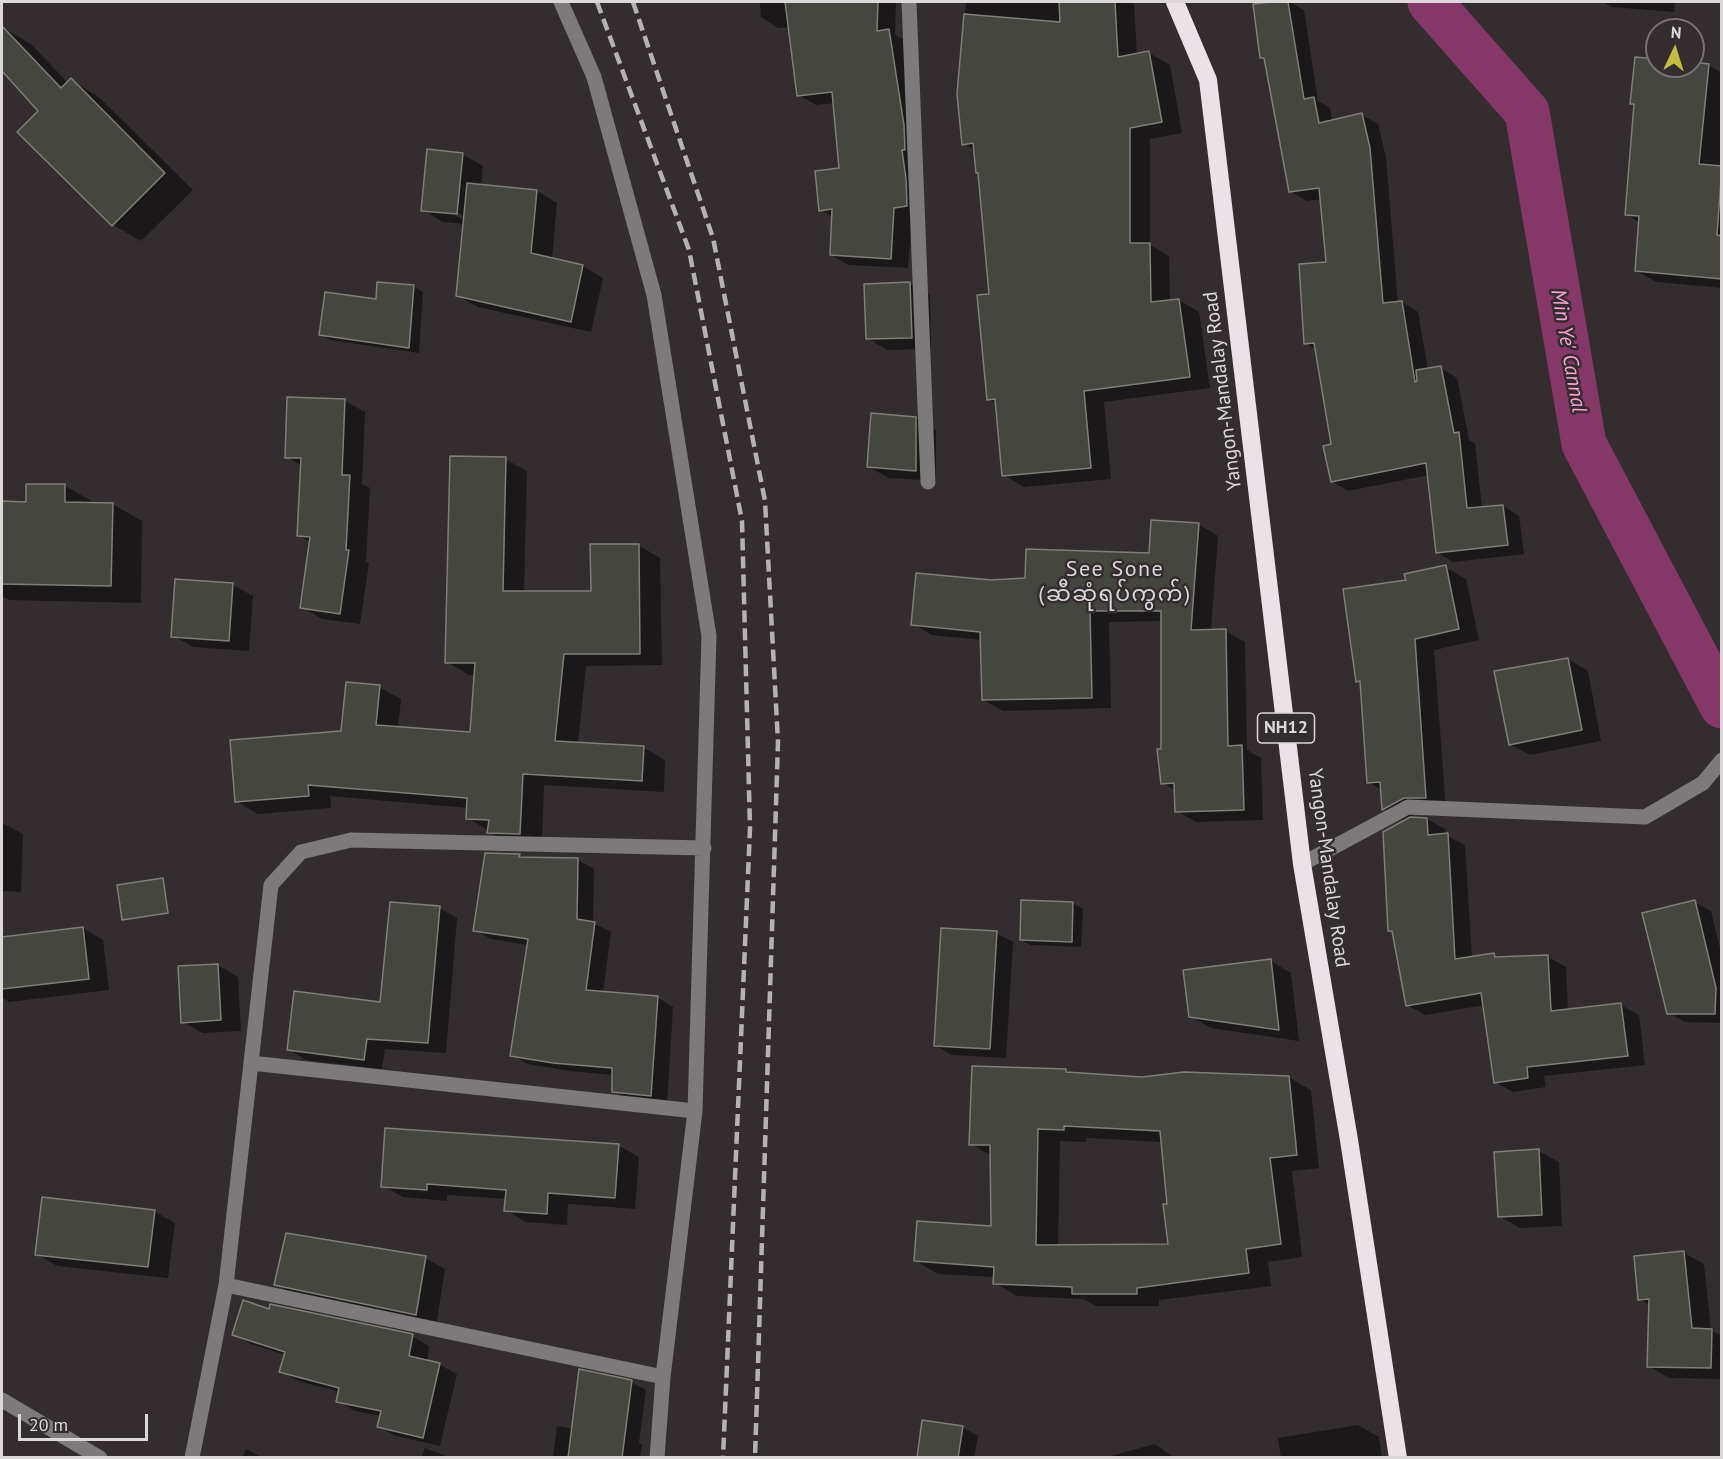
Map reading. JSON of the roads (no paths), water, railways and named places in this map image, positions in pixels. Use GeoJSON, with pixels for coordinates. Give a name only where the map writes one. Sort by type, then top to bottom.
{"type":"FeatureCollection","features":[{"type":"Feature","properties":{"kind":"highway","name":"Yangon-Mandalay Road"},"geometry":{"type":"LineString","coordinates":[[1175,2],[1208,80],[1302,864],[1349,1140],[1398,1458]]}},
{"type":"Feature","properties":{"kind":"street"},"geometry":{"type":"LineString","coordinates":[[561,2],[594,77],[654,295],[709,636],[696,1111],[663,1377],[657,1458]]}},
{"type":"Feature","properties":{"kind":"street"},"geometry":{"type":"LineString","coordinates":[[909,2],[928,482]]}},
{"type":"Feature","properties":{"kind":"street"},"geometry":{"type":"LineString","coordinates":[[1302,864],[1408,807],[1645,817],[1703,783],[1722,760]]}},
{"type":"Feature","properties":{"kind":"street"},"geometry":{"type":"LineString","coordinates":[[192,1458],[226,1286],[271,885],[301,852],[351,840],[704,848]]}},
{"type":"Feature","properties":{"kind":"street"},"geometry":{"type":"LineString","coordinates":[[251,1064],[696,1111]]}},
{"type":"Feature","properties":{"kind":"street"},"geometry":{"type":"LineString","coordinates":[[226,1286],[663,1377]]}},
{"type":"Feature","properties":{"kind":"street"},"geometry":{"type":"LineString","coordinates":[[2,1400],[100,1458]]}},
{"type":"Feature","properties":{"kind":"waterway","name":"Min Ye' Cannal"},"geometry":{"type":"LineString","coordinates":[[1430,2],[1527,112],[1584,444],[1722,706]]}},
{"type":"Feature","properties":{"kind":"railway"},"geometry":{"type":"LineString","coordinates":[[597,2],[689,250],[742,521],[750,828],[723,1458]]}},
{"type":"Feature","properties":{"kind":"railway"},"geometry":{"type":"LineString","coordinates":[[633,2],[713,238],[765,501],[778,742],[755,1458]]}},
{"type":"Feature","properties":{"kind":"district","name":"See Sone (ဆီဆုံရပ်ကွက်)"},"geometry":{"type":"Point","coordinates":[1115,582]}}]}
